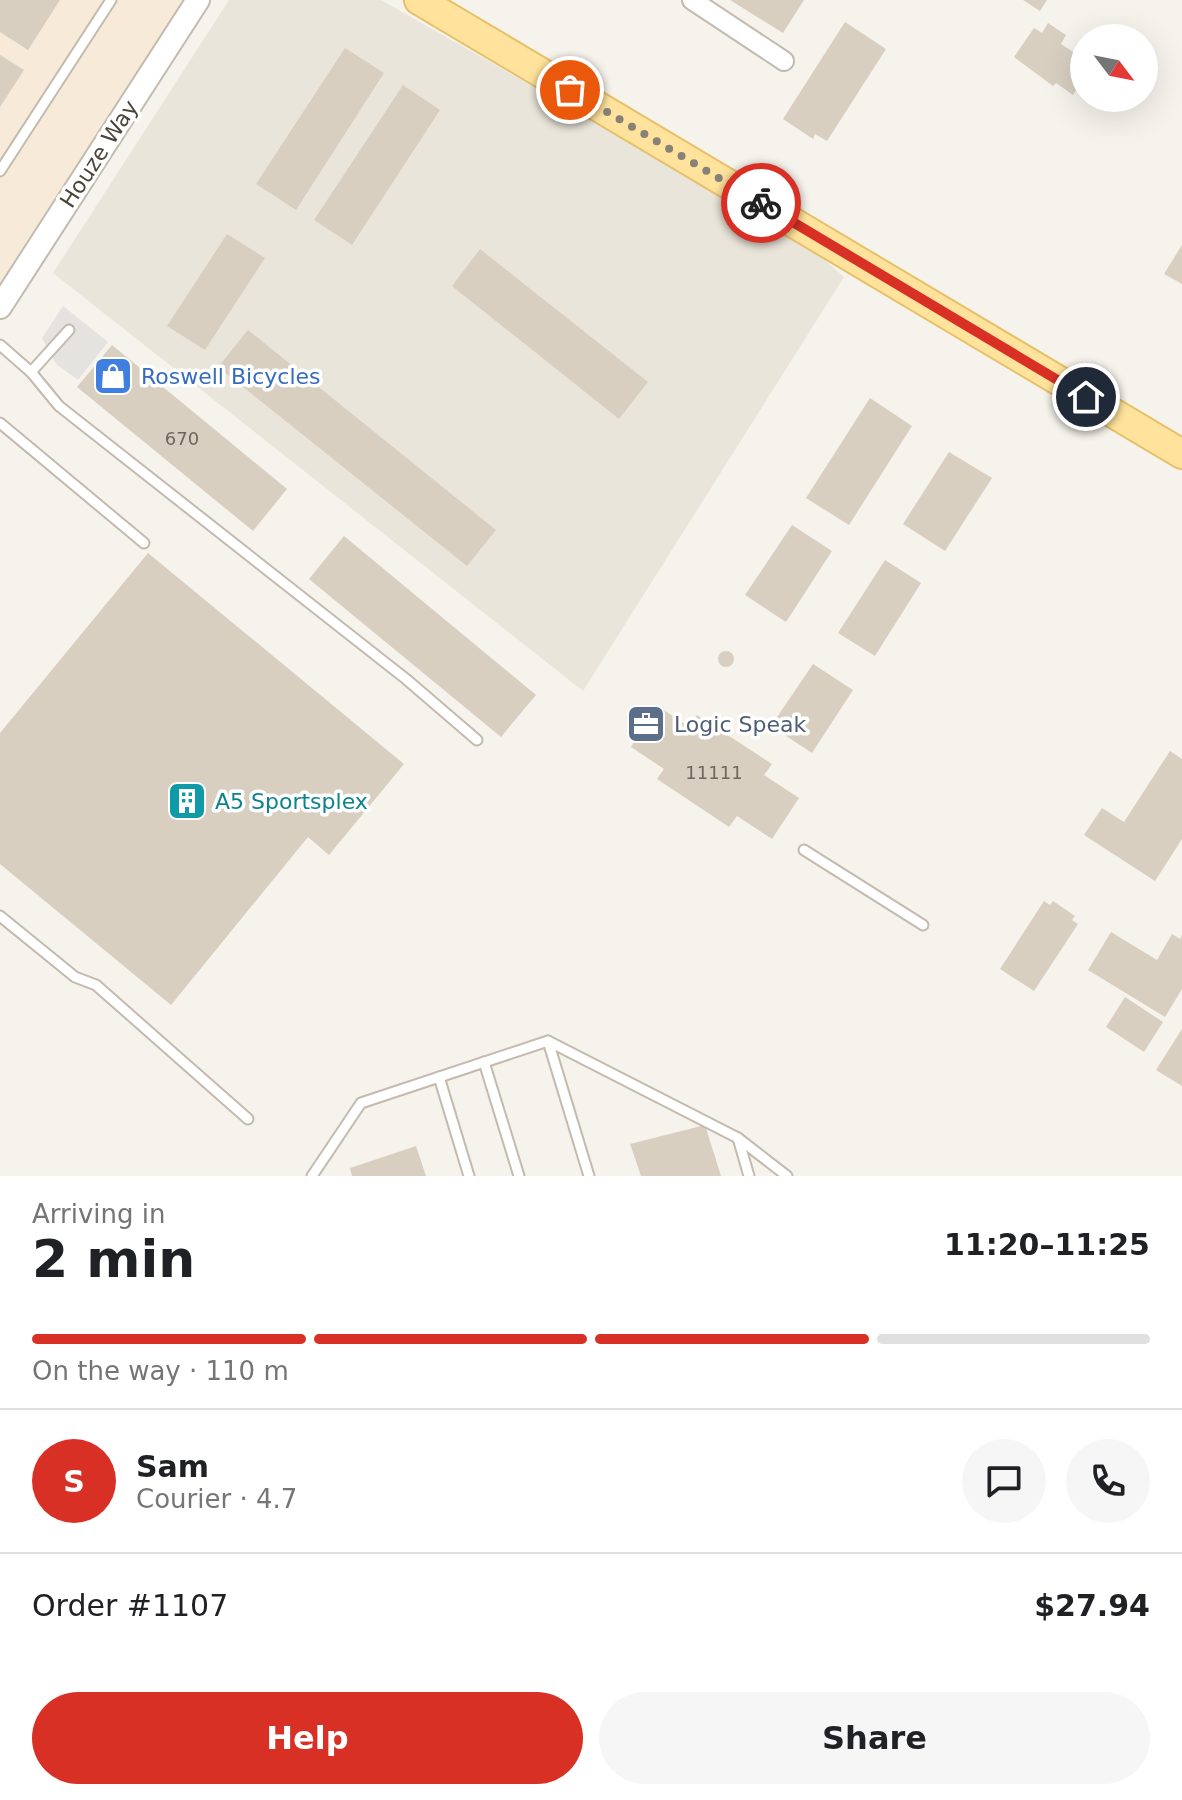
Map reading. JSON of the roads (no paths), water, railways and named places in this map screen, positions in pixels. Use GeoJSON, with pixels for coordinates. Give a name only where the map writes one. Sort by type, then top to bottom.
{"type":"FeatureCollection","features":[{"type":"Feature","properties":{"kind":"main road"},"geometry":{"type":"LineString","coordinates":[[419,0],[1182,454]]}},
{"type":"Feature","properties":{"kind":"street","name":"Houze Way"},"geometry":{"type":"LineString","coordinates":[[0,307],[198,0]]}},
{"type":"Feature","properties":{"kind":"street"},"geometry":{"type":"LineString","coordinates":[[692,0],[784,61]]}},
{"type":"Feature","properties":{"kind":"lane"},"geometry":{"type":"LineString","coordinates":[[0,171],[111,0]]}},
{"type":"Feature","properties":{"kind":"lane"},"geometry":{"type":"LineString","coordinates":[[31,372],[69,330]]}},
{"type":"Feature","properties":{"kind":"lane"},"geometry":{"type":"LineString","coordinates":[[0,345],[31,372],[59,406],[406,679],[477,740]]}},
{"type":"Feature","properties":{"kind":"lane"},"geometry":{"type":"LineString","coordinates":[[0,423],[144,543]]}},
{"type":"Feature","properties":{"kind":"lane"},"geometry":{"type":"LineString","coordinates":[[804,850],[923,925]]}},
{"type":"Feature","properties":{"kind":"lane"},"geometry":{"type":"LineString","coordinates":[[0,916],[75,977],[96,985],[248,1119]]}},
{"type":"Feature","properties":{"kind":"lane"},"geometry":{"type":"LineString","coordinates":[[548,1041],[589,1176]]}},
{"type":"Feature","properties":{"kind":"lane"},"geometry":{"type":"LineString","coordinates":[[312,1176],[361,1103],[548,1041],[738,1138],[787,1176]]}},
{"type":"Feature","properties":{"kind":"lane"},"geometry":{"type":"LineString","coordinates":[[484,1062],[519,1176]]}},
{"type":"Feature","properties":{"kind":"lane"},"geometry":{"type":"LineString","coordinates":[[439,1077],[469,1176]]}},
{"type":"Feature","properties":{"kind":"lane"},"geometry":{"type":"LineString","coordinates":[[738,1138],[749,1176]]}},
{"type":"Feature","properties":{"kind":"place","name":"Roswell Bicycles"},"geometry":{"type":"Point","coordinates":[113,376]}},
{"type":"Feature","properties":{"kind":"place","name":"Logic Speak"},"geometry":{"type":"Point","coordinates":[646,724]}},
{"type":"Feature","properties":{"kind":"place","name":"A5 Sportsplex"},"geometry":{"type":"Point","coordinates":[187,801]}}]}
